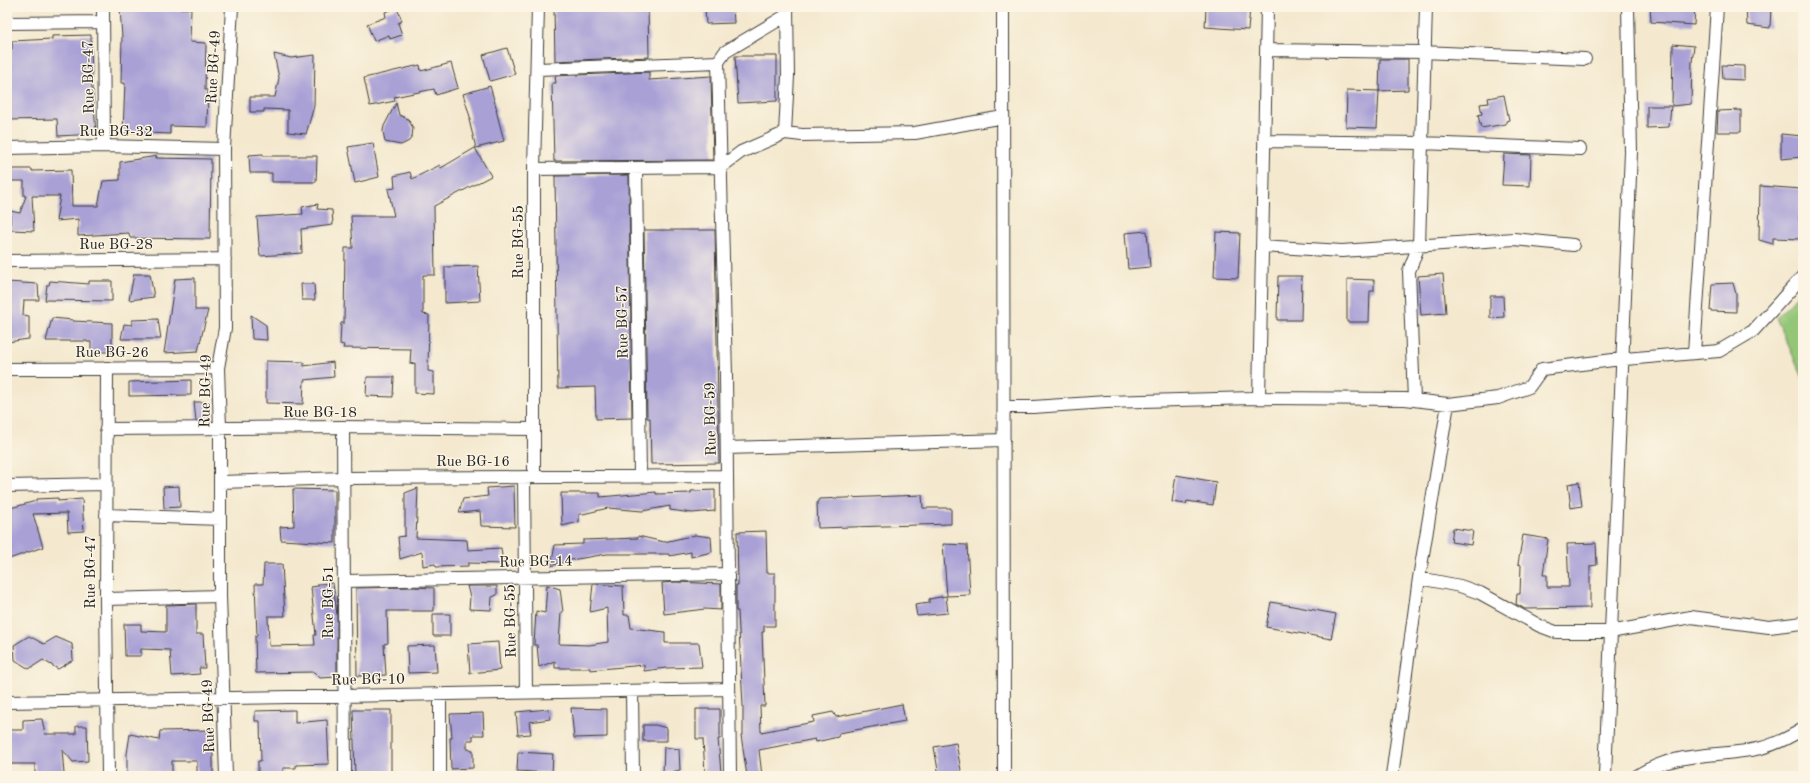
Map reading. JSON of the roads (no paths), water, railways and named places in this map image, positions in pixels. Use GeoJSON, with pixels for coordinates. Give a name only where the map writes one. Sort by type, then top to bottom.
{"type":"FeatureCollection","features":[{"type":"Feature","properties":{"kind":"street","name":"Rue BG-47"},"geometry":{"type":"LineString","coordinates":[[103,7],[104,146]]}},
{"type":"Feature","properties":{"kind":"street","name":"Rue BG-49"},"geometry":{"type":"LineString","coordinates":[[226,776],[220,596],[220,428],[218,368],[225,328],[224,149],[232,7]]}},
{"type":"Feature","properties":{"kind":"street","name":"Rue BG-55"},"geometry":{"type":"LineString","coordinates":[[526,693],[525,578],[529,476],[534,429],[534,169],[538,69],[538,7]]}},
{"type":"Feature","properties":{"kind":"street"},"geometry":{"type":"LineString","coordinates":[[1003,7],[1004,776]]}},
{"type":"Feature","properties":{"kind":"street"},"geometry":{"type":"LineString","coordinates":[[1259,398],[1267,7]]}},
{"type":"Feature","properties":{"kind":"street"},"geometry":{"type":"LineString","coordinates":[[1414,400],[1410,271],[1419,245],[1426,7]]}},
{"type":"Feature","properties":{"kind":"street"},"geometry":{"type":"LineString","coordinates":[[1605,776],[1631,152],[1628,7]]}},
{"type":"Feature","properties":{"kind":"street"},"geometry":{"type":"LineString","coordinates":[[1694,354],[1717,7]]}},
{"type":"Feature","properties":{"kind":"street"},"geometry":{"type":"LineString","coordinates":[[538,69],[718,62],[725,52],[787,11]]}},
{"type":"Feature","properties":{"kind":"street"},"geometry":{"type":"LineString","coordinates":[[786,133],[788,76],[787,11]]}},
{"type":"Feature","properties":{"kind":"street"},"geometry":{"type":"LineString","coordinates":[[7,23],[103,22]]}},
{"type":"Feature","properties":{"kind":"street"},"geometry":{"type":"LineString","coordinates":[[1266,50],[1424,52],[1585,59]]}},
{"type":"Feature","properties":{"kind":"street","name":"Rue BG-59"},"geometry":{"type":"LineString","coordinates":[[718,62],[727,448],[730,776]]}},
{"type":"Feature","properties":{"kind":"street"},"geometry":{"type":"LineString","coordinates":[[534,169],[721,167],[741,152],[786,133],[802,135],[915,133],[1003,117]]}},
{"type":"Feature","properties":{"kind":"street"},"geometry":{"type":"LineString","coordinates":[[1264,141],[1422,143],[1580,149]]}},
{"type":"Feature","properties":{"kind":"street","name":"Rue BG-32"},"geometry":{"type":"LineString","coordinates":[[7,148],[104,146],[224,149]]}},
{"type":"Feature","properties":{"kind":"street","name":"Rue BG-57"},"geometry":{"type":"LineString","coordinates":[[636,168],[640,476]]}},
{"type":"Feature","properties":{"kind":"street"},"geometry":{"type":"LineString","coordinates":[[1262,246],[1342,251],[1514,239],[1573,245]]}},
{"type":"Feature","properties":{"kind":"street","name":"Rue BG-28"},"geometry":{"type":"LineString","coordinates":[[7,261],[225,259]]}},
{"type":"Feature","properties":{"kind":"street"},"geometry":{"type":"LineString","coordinates":[[1004,407],[1033,407],[1106,402],[1259,398],[1414,400],[1448,404],[1498,398],[1529,387],[1542,369],[1623,359],[1719,351],[1753,331],[1803,276]]}},
{"type":"Feature","properties":{"kind":"street","name":"Rue BG-47"},"geometry":{"type":"LineString","coordinates":[[106,368],[108,776]]}},
{"type":"Feature","properties":{"kind":"street","name":"Rue BG-26"},"geometry":{"type":"LineString","coordinates":[[7,369],[218,368]]}},
{"type":"Feature","properties":{"kind":"street"},"geometry":{"type":"LineString","coordinates":[[1392,776],[1419,578],[1448,404]]}},
{"type":"Feature","properties":{"kind":"street","name":"Rue BG-18"},"geometry":{"type":"LineString","coordinates":[[106,429],[343,427],[534,429]]}},
{"type":"Feature","properties":{"kind":"street","name":"Rue BG-51"},"geometry":{"type":"LineString","coordinates":[[343,427],[345,776]]}},
{"type":"Feature","properties":{"kind":"street"},"geometry":{"type":"LineString","coordinates":[[727,448],[1004,440]]}},
{"type":"Feature","properties":{"kind":"street","name":"Rue BG-16"},"geometry":{"type":"LineString","coordinates":[[220,482],[344,478],[727,476]]}},
{"type":"Feature","properties":{"kind":"street"},"geometry":{"type":"LineString","coordinates":[[7,486],[106,484]]}},
{"type":"Feature","properties":{"kind":"street"},"geometry":{"type":"LineString","coordinates":[[106,515],[220,519]]}},
{"type":"Feature","properties":{"kind":"street","name":"Rue BG-14"},"geometry":{"type":"LineString","coordinates":[[344,581],[728,574]]}},
{"type":"Feature","properties":{"kind":"street"},"geometry":{"type":"LineString","coordinates":[[1419,578],[1460,586],[1480,593],[1540,626],[1556,632],[1610,632],[1691,617],[1769,627],[1803,623]]}},
{"type":"Feature","properties":{"kind":"street"},"geometry":{"type":"LineString","coordinates":[[106,599],[220,596]]}},
{"type":"Feature","properties":{"kind":"street","name":"Rue BG-10"},"geometry":{"type":"LineString","coordinates":[[7,702],[729,689]]}},
{"type":"Feature","properties":{"kind":"street"},"geometry":{"type":"LineString","coordinates":[[632,691],[633,776]]}},
{"type":"Feature","properties":{"kind":"street"},"geometry":{"type":"LineString","coordinates":[[440,694],[440,776]]}},
{"type":"Feature","properties":{"kind":"street"},"geometry":{"type":"LineString","coordinates":[[1637,776],[1644,771],[1684,757],[1761,748],[1785,740],[1803,729]]}}]}
